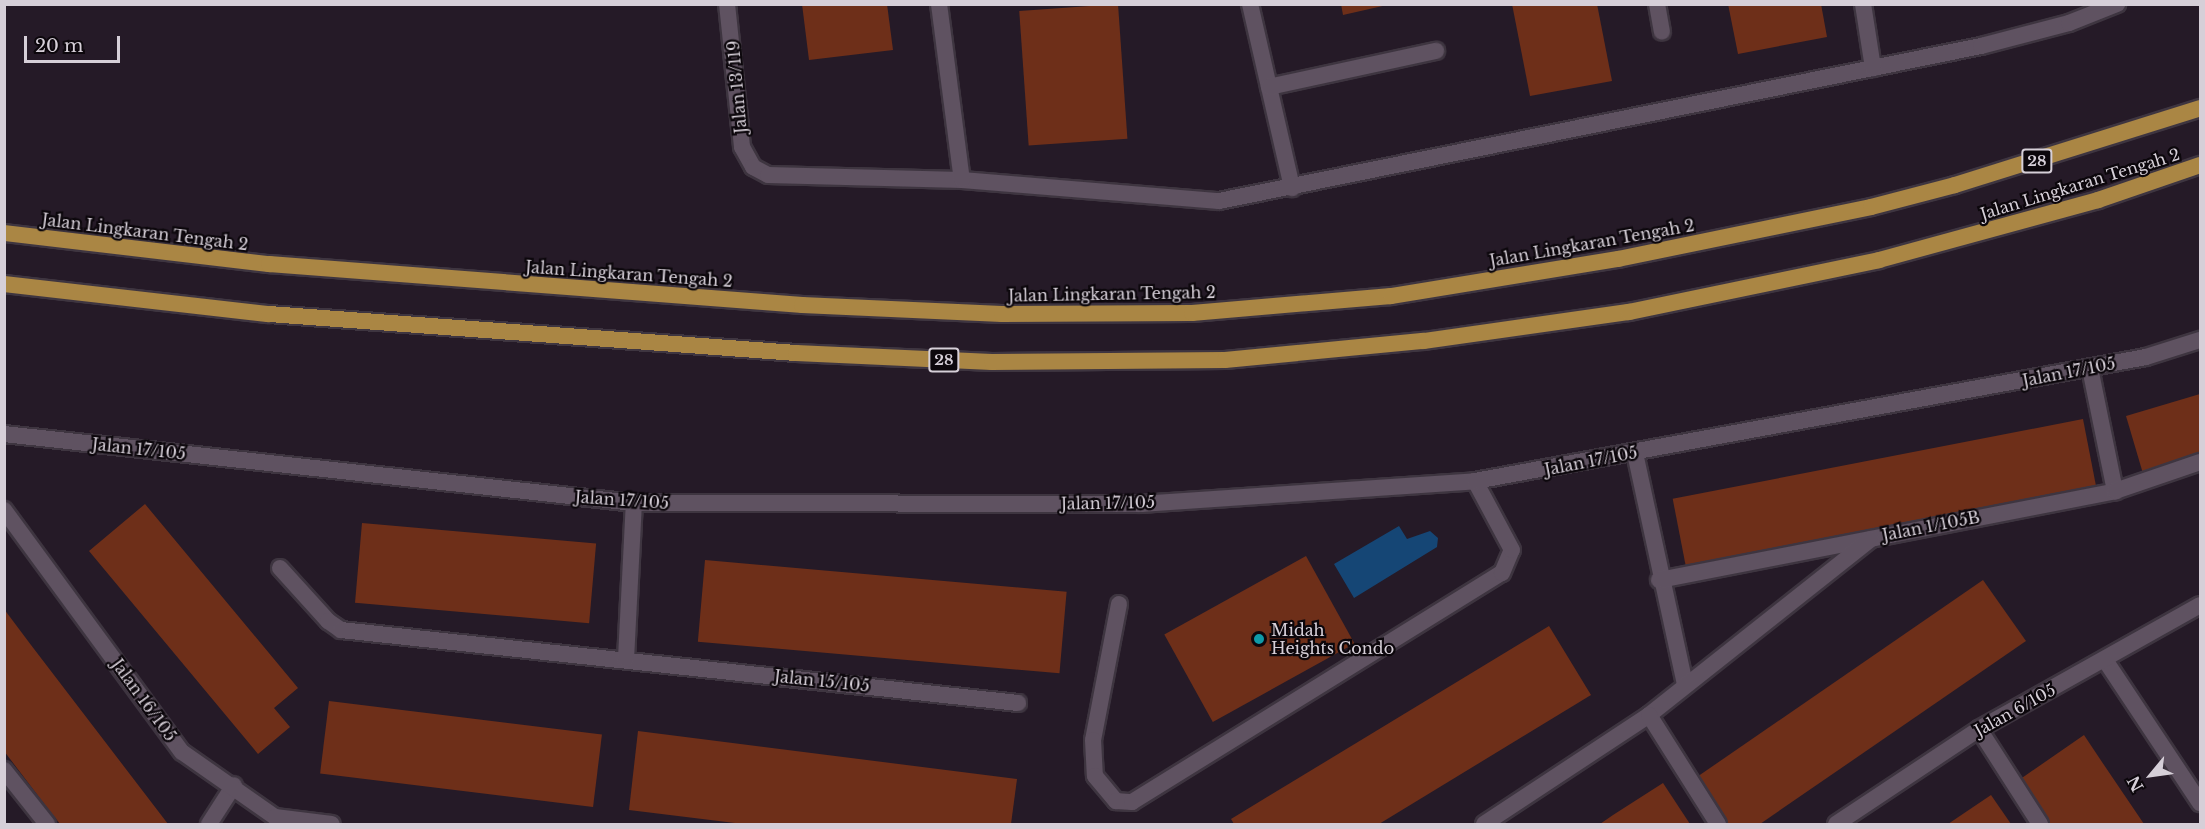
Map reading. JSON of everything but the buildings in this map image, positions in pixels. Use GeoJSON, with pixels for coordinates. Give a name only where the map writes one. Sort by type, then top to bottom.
{"type":"FeatureCollection","features":[{"type":"Feature","properties":{"kind":"highway","name":"Jalan Lingkaran Tengah 2"},"geometry":{"type":"LineString","coordinates":[[4,233],[269,264],[802,305],[1002,314],[1192,313],[1391,296],[1641,254],[1871,207],[1955,185],[2200,108]]}},
{"type":"Feature","properties":{"kind":"highway","name":"Jalan Lingkaran Tengah 2"},"geometry":{"type":"LineString","coordinates":[[4,284],[269,314],[795,353],[992,362],[1225,360],[1424,341],[1629,312],[1879,261],[2098,200],[2200,165]]}},
{"type":"Feature","properties":{"kind":"street","name":"Jalan 13/119"},"geometry":{"type":"LineString","coordinates":[[727,4],[742,147],[753,167],[768,175],[962,180]]}},
{"type":"Feature","properties":{"kind":"street"},"geometry":{"type":"LineString","coordinates":[[939,4],[962,180],[1218,201],[1292,188],[1981,46],[2069,23],[2117,4]]}},
{"type":"Feature","properties":{"kind":"street"},"geometry":{"type":"LineString","coordinates":[[1250,4],[1292,188]]}},
{"type":"Feature","properties":{"kind":"street"},"geometry":{"type":"LineString","coordinates":[[1657,4],[1662,32]]}},
{"type":"Feature","properties":{"kind":"street"},"geometry":{"type":"LineString","coordinates":[[1863,4],[1873,68]]}},
{"type":"Feature","properties":{"kind":"street"},"geometry":{"type":"LineString","coordinates":[[1269,87],[1436,51]]}},
{"type":"Feature","properties":{"kind":"street","name":"Jalan 17/105"},"geometry":{"type":"LineString","coordinates":[[4,434],[634,503],[1141,504],[1475,481],[2090,368],[2146,357],[2200,340]]}},
{"type":"Feature","properties":{"kind":"street"},"geometry":{"type":"LineString","coordinates":[[2090,368],[2115,491]]}},
{"type":"Feature","properties":{"kind":"street"},"geometry":{"type":"LineString","coordinates":[[1635,453],[1659,580],[1685,684]]}},
{"type":"Feature","properties":{"kind":"street","name":"Jalan 1/105B"},"geometry":{"type":"LineString","coordinates":[[1659,580],[2115,491],[2200,462]]}},
{"type":"Feature","properties":{"kind":"street"},"geometry":{"type":"LineString","coordinates":[[1119,604],[1093,740],[1095,776],[1116,801],[1132,801],[1502,573],[1512,550],[1475,481]]}},
{"type":"Feature","properties":{"kind":"street"},"geometry":{"type":"LineString","coordinates":[[626,659],[634,503]]}},
{"type":"Feature","properties":{"kind":"street","name":"Jalan 16/105"},"geometry":{"type":"LineString","coordinates":[[4,510],[182,752],[234,786],[275,817],[332,825]]}},
{"type":"Feature","properties":{"kind":"street"},"geometry":{"type":"LineString","coordinates":[[1484,825],[1648,715],[1874,537]]}},
{"type":"Feature","properties":{"kind":"street","name":"Jalan 15/105"},"geometry":{"type":"LineString","coordinates":[[280,568],[328,621],[341,630],[1018,703]]}},
{"type":"Feature","properties":{"kind":"street","name":"Jalan 6/105"},"geometry":{"type":"LineString","coordinates":[[1836,825],[1861,818],[1979,729],[2200,605]]}},
{"type":"Feature","properties":{"kind":"street"},"geometry":{"type":"LineString","coordinates":[[2105,660],[2200,803]]}},
{"type":"Feature","properties":{"kind":"street"},"geometry":{"type":"LineString","coordinates":[[1648,715],[1718,825]]}},
{"type":"Feature","properties":{"kind":"street"},"geometry":{"type":"LineString","coordinates":[[1979,729],[2040,825]]}},
{"type":"Feature","properties":{"kind":"street"},"geometry":{"type":"LineString","coordinates":[[4,770],[47,825]]}},
{"type":"Feature","properties":{"kind":"street"},"geometry":{"type":"LineString","coordinates":[[208,825],[234,786]]}},
{"type":"Feature","properties":{"kind":"water"},"geometry":{"type":"Polygon","coordinates":[[[1399,526],[1407,539],[1430,531],[1438,538],[1437,547],[1354,598],[1334,564],[1399,526]]]}},
{"type":"Feature","properties":{"kind":"place","name":"Midah Heights Condo"},"geometry":{"type":"Point","coordinates":[1259,639]}}]}
